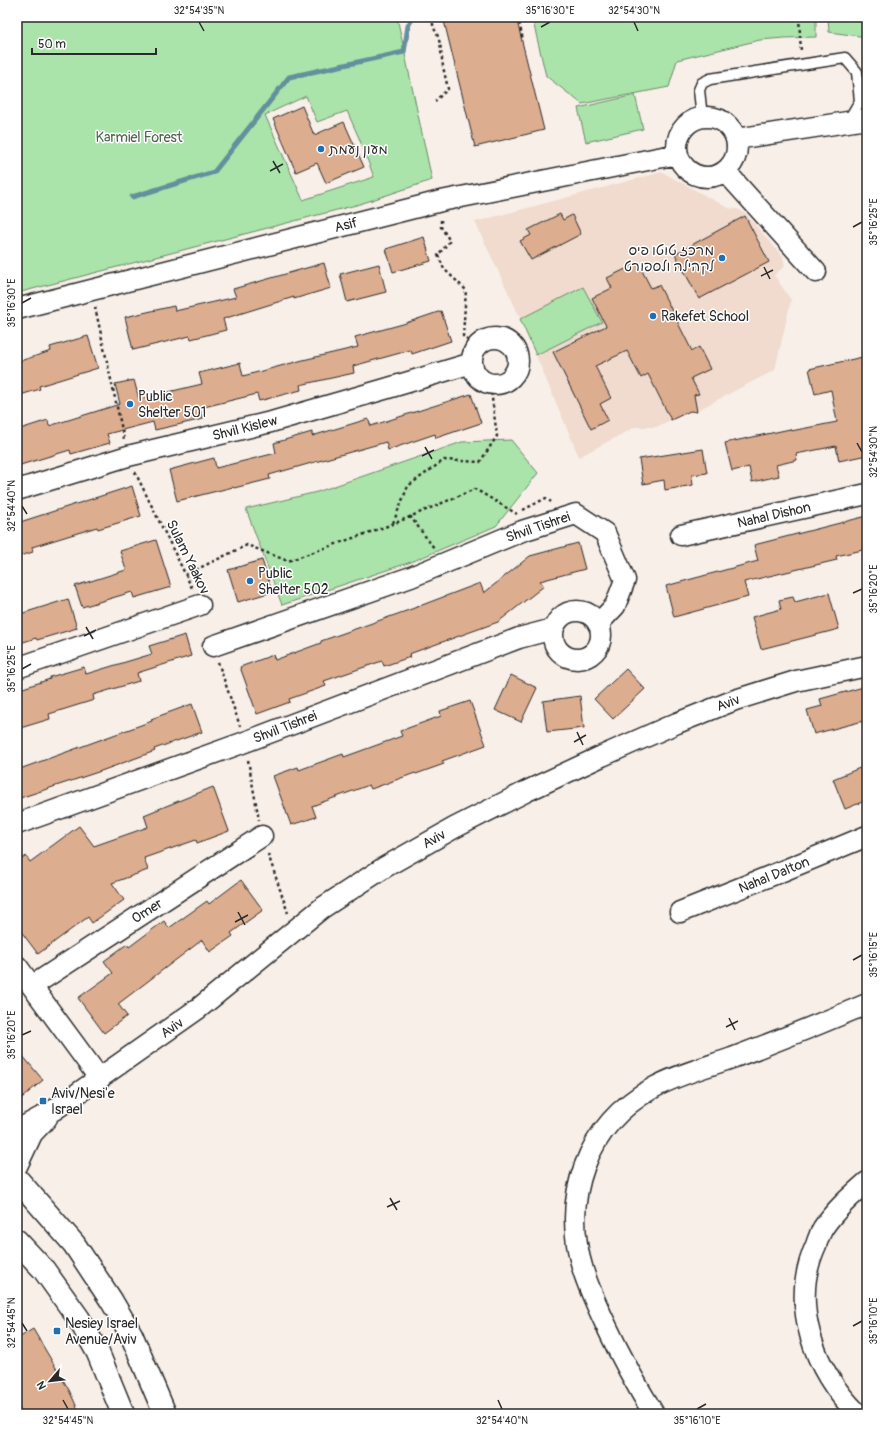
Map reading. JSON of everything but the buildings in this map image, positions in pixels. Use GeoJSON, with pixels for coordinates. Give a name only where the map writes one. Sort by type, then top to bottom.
{"type":"FeatureCollection","features":[{"type":"Feature","properties":{"kind":"street"},"geometry":{"type":"LineString","coordinates":[[702,117],[711,117],[721,120],[728,125],[734,133],[736,139],[737,151],[735,160],[729,168],[713,177],[695,175],[687,170],[681,163],[677,144],[679,134],[692,120],[702,117]]}},
{"type":"Feature","properties":{"kind":"street"},"geometry":{"type":"LineString","coordinates":[[736,139],[858,120]]}},
{"type":"Feature","properties":{"kind":"street","name":"Asif"},"geometry":{"type":"LineString","coordinates":[[17,309],[441,201],[678,154]]}},
{"type":"Feature","properties":{"kind":"street"},"geometry":{"type":"LineString","coordinates":[[725,171],[816,272]]}},
{"type":"Feature","properties":{"kind":"street"},"geometry":{"type":"LineString","coordinates":[[495,337],[510,343],[518,356],[515,371],[511,377],[498,383],[490,383],[484,381],[474,370],[474,355],[481,342],[495,337]]}},
{"type":"Feature","properties":{"kind":"street","name":"Shvil Kislew"},"geometry":{"type":"LineString","coordinates":[[17,490],[128,456],[271,422],[385,389],[474,355]]}},
{"type":"Feature","properties":{"kind":"street","name":"Nahal Dishon"},"geometry":{"type":"LineString","coordinates":[[682,535],[867,494]]}},
{"type":"Feature","properties":{"kind":"street","name":"Shvil Tishrei"},"geometry":{"type":"LineString","coordinates":[[213,646],[411,576],[522,531],[576,514],[605,533],[625,580],[615,606],[598,624]]}},
{"type":"Feature","properties":{"kind":"street"},"geometry":{"type":"LineString","coordinates":[[17,668],[200,605]]}},
{"type":"Feature","properties":{"kind":"street"},"geometry":{"type":"LineString","coordinates":[[578,611],[586,613],[593,617],[598,624],[600,639],[598,646],[593,653],[580,660],[564,656],[558,652],[554,645],[553,629],[556,622],[569,612],[578,611]]}},
{"type":"Feature","properties":{"kind":"street","name":"Shvil Tishrei"},"geometry":{"type":"LineString","coordinates":[[17,824],[245,742],[519,638],[553,629]]}},
{"type":"Feature","properties":{"kind":"street","name":"Aviv"},"geometry":{"type":"LineString","coordinates":[[17,1130],[54,1110],[100,1079],[199,1008],[322,908],[352,887],[412,851],[484,812],[677,723],[735,700],[796,681],[867,666]]}},
{"type":"Feature","properties":{"kind":"street","name":"Omer"},"geometry":{"type":"LineString","coordinates":[[32,986],[262,836]]}},
{"type":"Feature","properties":{"kind":"street","name":"Nahal Dalton"},"geometry":{"type":"LineString","coordinates":[[680,912],[867,836]]}},
{"type":"Feature","properties":{"kind":"street"},"geometry":{"type":"LineString","coordinates":[[17,966],[100,1079]]}},
{"type":"Feature","properties":{"kind":"street"},"geometry":{"type":"LineString","coordinates":[[654,1414],[611,1336],[592,1296],[583,1269],[577,1243],[576,1223],[578,1190],[584,1166],[594,1143],[609,1122],[629,1104],[653,1088],[772,1043],[867,1004]]}},
{"type":"Feature","properties":{"kind":"street","name":"Aviv"},"geometry":{"type":"LineString","coordinates":[[17,1166],[32,1134],[54,1110]]}},
{"type":"Feature","properties":{"kind":"street"},"geometry":{"type":"LineString","coordinates":[[17,1179],[17,1195]]}},
{"type":"Feature","properties":{"kind":"street"},"geometry":{"type":"LineString","coordinates":[[17,1179],[74,1244],[111,1300],[131,1334],[165,1414]]}},
{"type":"Feature","properties":{"kind":"street"},"geometry":{"type":"LineString","coordinates":[[858,1414],[835,1387],[821,1364],[811,1338],[805,1311],[805,1283],[811,1256],[823,1229],[842,1204],[867,1182]]}},
{"type":"Feature","properties":{"kind":"street"},"geometry":{"type":"LineString","coordinates":[[17,1241],[44,1270],[79,1319],[98,1353],[123,1414]]}},
{"type":"Feature","properties":{"kind":"lane"},"geometry":{"type":"LineString","coordinates":[[702,117],[699,90],[702,83],[710,79],[845,58],[857,72],[860,101],[858,120]]}},
{"type":"Feature","properties":{"kind":"path"},"geometry":{"type":"LineString","coordinates":[[434,17],[432,23],[442,47],[443,69],[448,89],[435,101]]}},
{"type":"Feature","properties":{"kind":"path"},"geometry":{"type":"LineString","coordinates":[[518,17],[523,40]]}},
{"type":"Feature","properties":{"kind":"path"},"geometry":{"type":"LineString","coordinates":[[799,17],[802,65]]}},
{"type":"Feature","properties":{"kind":"path"},"geometry":{"type":"LineString","coordinates":[[441,201],[441,227],[450,241],[438,254],[444,269],[466,290],[463,336],[474,355]]}},
{"type":"Feature","properties":{"kind":"path","name":"Sulam Yaakov"},"geometry":{"type":"LineString","coordinates":[[92,289],[128,456],[200,605]]}},
{"type":"Feature","properties":{"kind":"path"},"geometry":{"type":"LineString","coordinates":[[393,524],[408,486],[426,472],[444,460],[480,462],[497,436],[490,383]]}},
{"type":"Feature","properties":{"kind":"path"},"geometry":{"type":"LineString","coordinates":[[185,575],[247,545],[288,561],[393,524],[475,489],[516,514],[546,498],[569,516]]}},
{"type":"Feature","properties":{"kind":"path"},"geometry":{"type":"LineString","coordinates":[[410,516],[446,562]]}},
{"type":"Feature","properties":{"kind":"path"},"geometry":{"type":"LineString","coordinates":[[213,646],[245,742],[262,836],[294,930]]}},
{"type":"Feature","properties":{"kind":"shaded area","name":"Rakefet School"},"geometry":{"type":"Polygon","coordinates":[[[662,172],[728,208],[737,209],[745,213],[783,257],[785,266],[774,275],[791,300],[775,370],[694,412],[690,411],[656,427],[635,427],[579,457],[518,313],[475,222],[662,172]]]}},
{"type":"Feature","properties":{"kind":"green space","name":"Karmiel Forest"},"geometry":{"type":"Polygon","coordinates":[[[17,17],[397,17],[432,180],[360,204],[17,293],[17,17]],[[306,96],[265,115],[303,200],[374,177],[347,111],[317,122],[306,96]]]}},
{"type":"Feature","properties":{"kind":"green space"},"geometry":{"type":"Polygon","coordinates":[[[532,17],[816,17],[816,37],[760,40],[677,60],[669,87],[582,104],[546,76],[532,17]]]}},
{"type":"Feature","properties":{"kind":"green space"},"geometry":{"type":"Polygon","coordinates":[[[828,17],[867,17],[867,37],[829,32],[828,17]]]}},
{"type":"Feature","properties":{"kind":"green space"},"geometry":{"type":"Polygon","coordinates":[[[635,95],[643,129],[586,142],[578,108],[635,95]]]}},
{"type":"Feature","properties":{"kind":"green space"},"geometry":{"type":"Polygon","coordinates":[[[583,287],[602,322],[536,355],[520,319],[583,287]]]}},
{"type":"Feature","properties":{"kind":"green space"},"geometry":{"type":"Polygon","coordinates":[[[511,440],[538,473],[496,526],[411,562],[282,605],[246,509],[317,492],[462,442],[511,440]]]}},
{"type":"Feature","properties":{"kind":"waterway"},"geometry":{"type":"LineString","coordinates":[[132,197],[214,172],[289,77],[404,52],[408,26],[413,17]]}},
{"type":"Feature","properties":{"kind":"place","name":"מעון נעמת"},"geometry":{"type":"Point","coordinates":[321,149]}},
{"type":"Feature","properties":{"kind":"place","name":"מרכז טוטו פיס לקהילה ולספורט"},"geometry":{"type":"Point","coordinates":[722,258]}},
{"type":"Feature","properties":{"kind":"place","name":"Rakefet School"},"geometry":{"type":"Point","coordinates":[653,316]}},
{"type":"Feature","properties":{"kind":"place","name":"Public Shelter 501"},"geometry":{"type":"Point","coordinates":[130,404]}},
{"type":"Feature","properties":{"kind":"place","name":"Public Shelter 502"},"geometry":{"type":"Point","coordinates":[250,581]}},
{"type":"Feature","properties":{"kind":"place","name":"Aviv/Nesi'e Israel"},"geometry":{"type":"Point","coordinates":[43,1101]}},
{"type":"Feature","properties":{"kind":"place","name":"Nesiey Israel Avenue/Aviv"},"geometry":{"type":"Point","coordinates":[57,1331]}}]}
